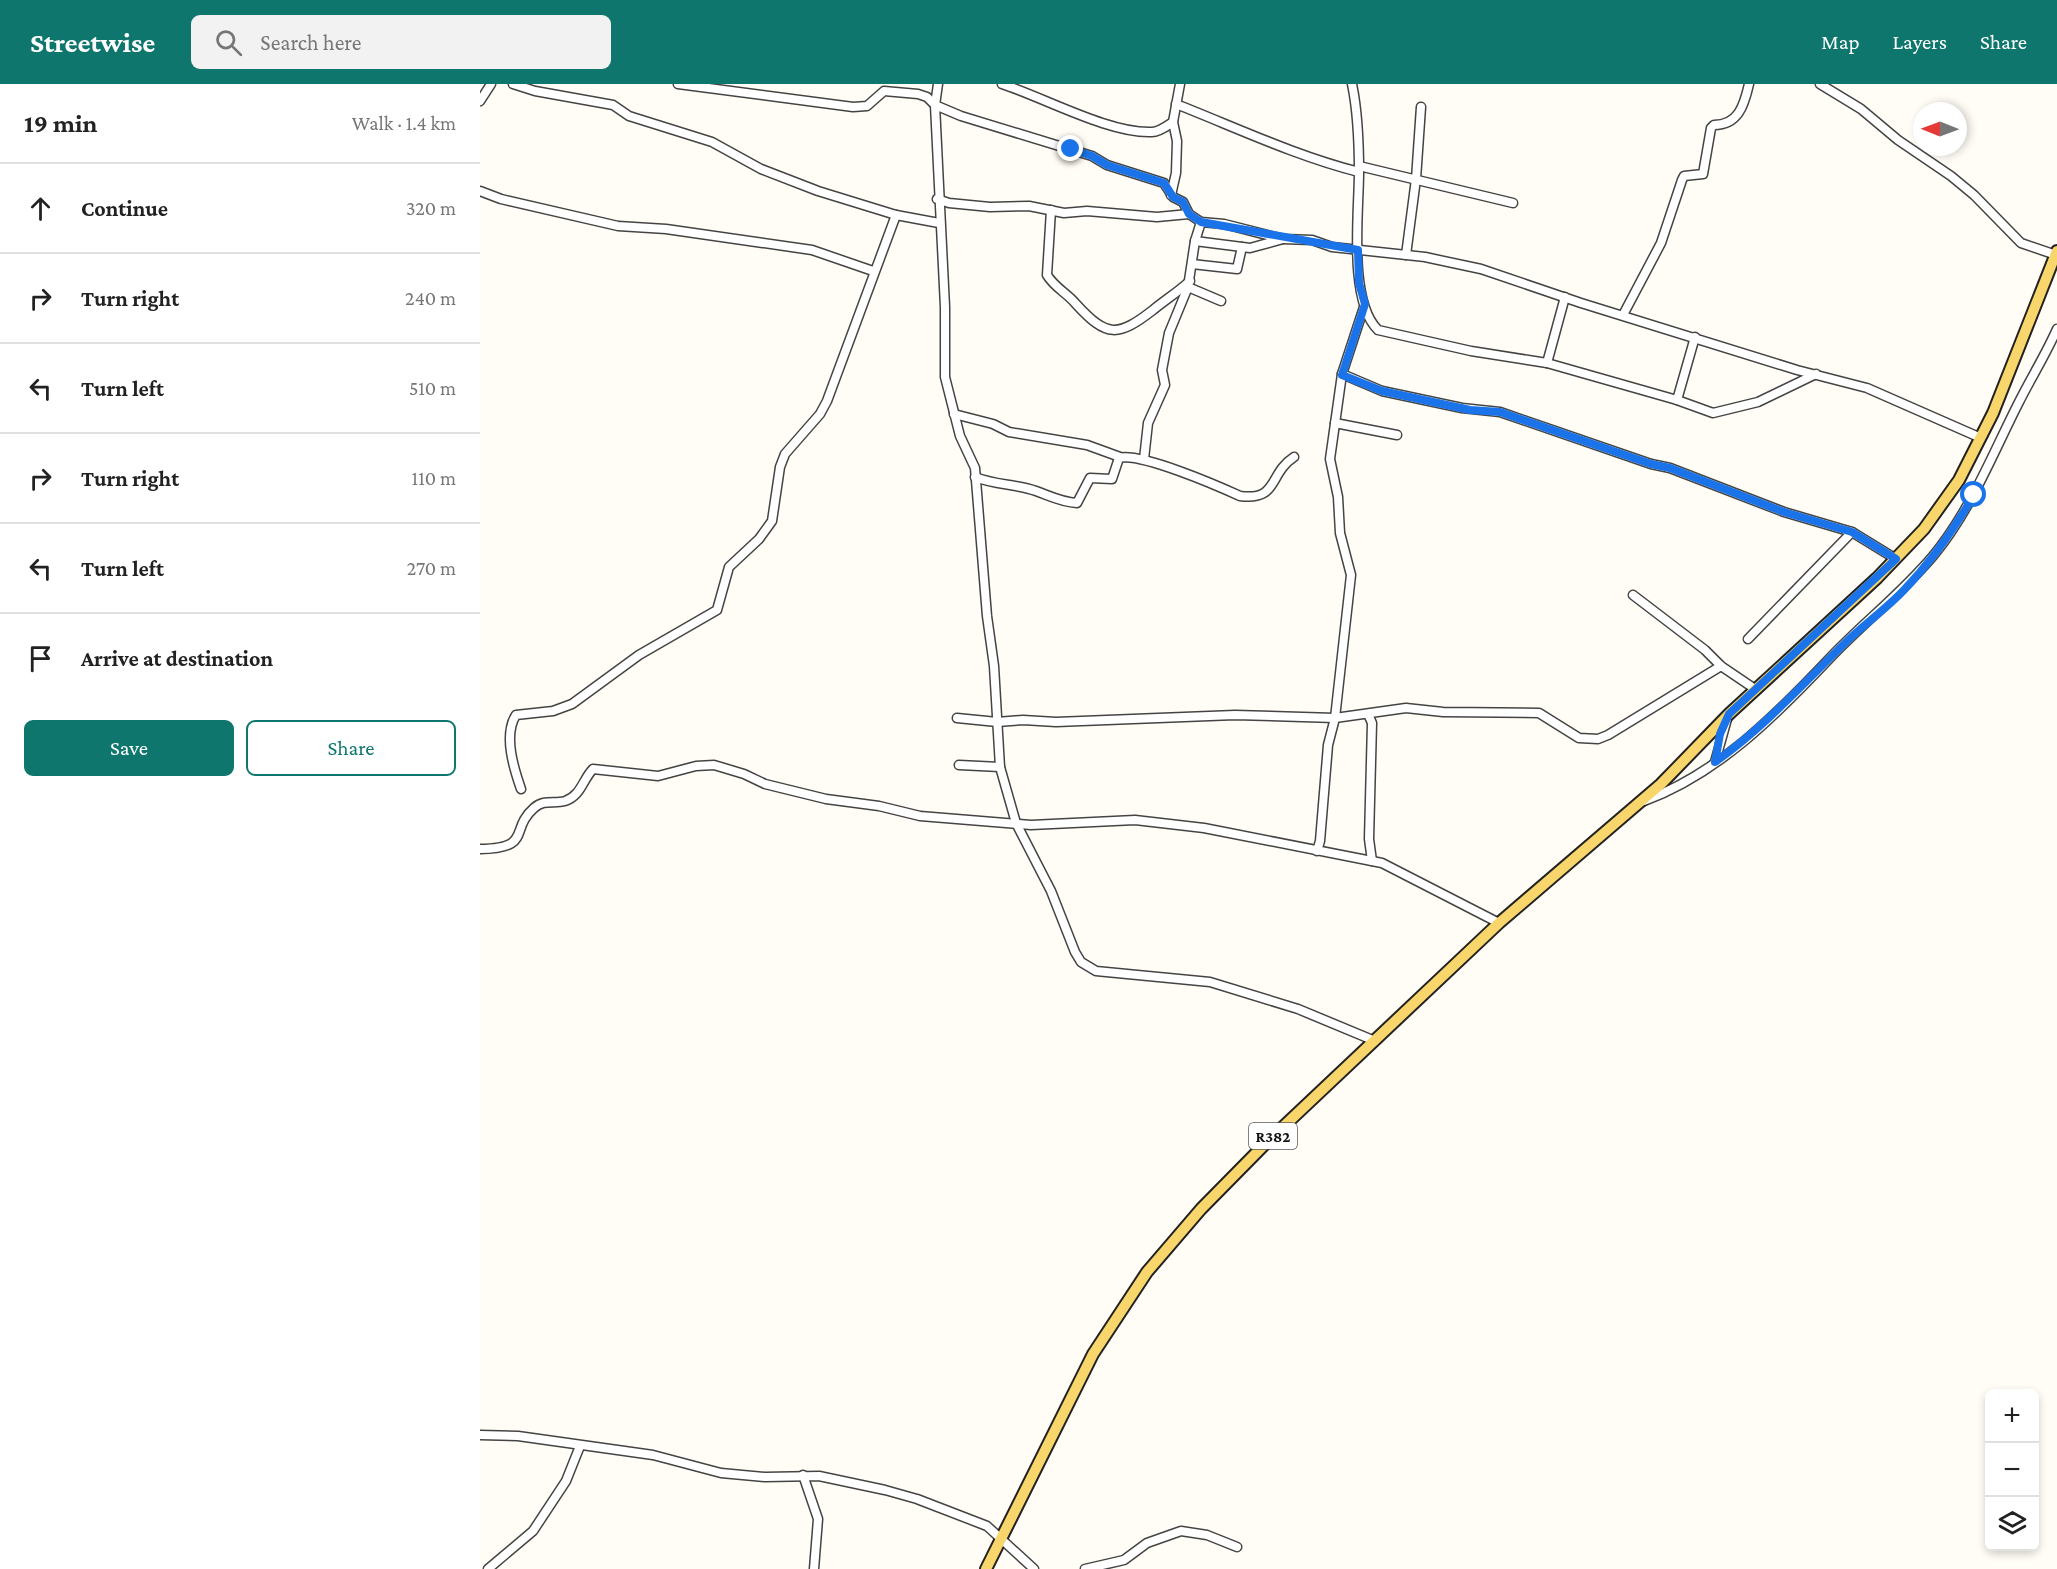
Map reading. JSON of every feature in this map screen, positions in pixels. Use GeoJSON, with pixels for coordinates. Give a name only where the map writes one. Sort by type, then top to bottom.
{"type":"FeatureCollection","features":[{"type":"Feature","properties":{"kind":"main road","name":"R382"},"geometry":{"type":"LineString","coordinates":[[986,1569],[1093,1354],[1147,1272],[1201,1209],[1267,1142],[1499,923],[1640,802],[1755,689],[1917,537],[1948,497],[1981,438],[2056,253]]}},
{"type":"Feature","properties":{"kind":"street"},"geometry":{"type":"LineString","coordinates":[[480,101],[491,84]]}},
{"type":"Feature","properties":{"kind":"street"},"geometry":{"type":"LineString","coordinates":[[513,84],[535,91],[613,105],[629,116],[712,142],[770,173],[896,215],[939,223]]}},
{"type":"Feature","properties":{"kind":"street"},"geometry":{"type":"LineString","coordinates":[[678,84],[853,107],[867,106],[884,92],[918,94],[927,97],[935,105],[961,116],[1092,156],[1107,165],[1164,183],[1171,195],[1183,202],[1189,214],[1201,222],[1224,224],[1283,239],[1312,240],[1332,248],[1406,255],[1481,269],[1623,315],[1867,388],[1981,438]]}},
{"type":"Feature","properties":{"kind":"street"},"geometry":{"type":"LineString","coordinates":[[938,84],[935,105],[939,223],[945,307],[944,368],[960,436],[975,468],[1000,767],[1016,823],[1051,891],[1075,952],[1090,969],[1143,977],[1210,982],[1298,1009],[1375,1041]]}},
{"type":"Feature","properties":{"kind":"street"},"geometry":{"type":"LineString","coordinates":[[1002,84],[1041,97],[1108,126],[1152,132],[1173,122]]}},
{"type":"Feature","properties":{"kind":"street"},"geometry":{"type":"LineString","coordinates":[[1171,195],[1176,172],[1177,141],[1173,122],[1180,84]]}},
{"type":"Feature","properties":{"kind":"street"},"geometry":{"type":"LineString","coordinates":[[1352,84],[1359,169],[1359,283],[1371,324],[1384,332],[1471,351],[1547,363],[1677,400],[1709,412],[1718,413],[1758,402],[1816,374]]}},
{"type":"Feature","properties":{"kind":"street"},"geometry":{"type":"LineString","coordinates":[[1623,315],[1656,255],[1684,176],[1702,174],[1711,129],[1714,125],[1728,124],[1735,119],[1745,101],[1749,84]]}},
{"type":"Feature","properties":{"kind":"street"},"geometry":{"type":"LineString","coordinates":[[1820,84],[1861,109],[1898,140],[1959,182],[2021,243],[2056,253]]}},
{"type":"Feature","properties":{"kind":"street"},"geometry":{"type":"LineString","coordinates":[[1176,104],[1237,126],[1274,146],[1359,169],[1416,179],[1513,203]]}},
{"type":"Feature","properties":{"kind":"street"},"geometry":{"type":"LineString","coordinates":[[1406,255],[1416,179],[1421,107]]}},
{"type":"Feature","properties":{"kind":"street"},"geometry":{"type":"LineString","coordinates":[[480,191],[501,199],[618,226],[666,229],[812,250],[873,271]]}},
{"type":"Feature","properties":{"kind":"street"},"geometry":{"type":"LineString","coordinates":[[938,199],[953,204],[995,208],[1029,206],[1051,210],[1157,217],[1189,214]]}},
{"type":"Feature","properties":{"kind":"street"},"geometry":{"type":"LineString","coordinates":[[1051,210],[1047,275],[1062,294],[1098,325],[1111,330],[1127,329],[1189,284]]}},
{"type":"Feature","properties":{"kind":"street"},"geometry":{"type":"LineString","coordinates":[[521,789],[513,762],[511,734],[516,715],[553,711],[572,704],[639,655],[717,610],[729,567],[770,526],[774,514],[778,476],[785,454],[820,414],[827,400],[863,309],[873,271],[896,215]]}},
{"type":"Feature","properties":{"kind":"street"},"geometry":{"type":"LineString","coordinates":[[1144,459],[1148,423],[1165,385],[1161,370],[1169,333],[1189,284],[1195,241],[1201,222]]}},
{"type":"Feature","properties":{"kind":"street"},"geometry":{"type":"LineString","coordinates":[[1195,241],[1253,248],[1283,239]]}},
{"type":"Feature","properties":{"kind":"street"},"geometry":{"type":"LineString","coordinates":[[1192,264],[1237,269],[1242,247]]}},
{"type":"Feature","properties":{"kind":"street"},"geometry":{"type":"LineString","coordinates":[[1189,284],[1221,301]]}},
{"type":"Feature","properties":{"kind":"street"},"geometry":{"type":"LineString","coordinates":[[1547,363],[1565,297]]}},
{"type":"Feature","properties":{"kind":"street"},"geometry":{"type":"LineString","coordinates":[[1317,851],[1320,841],[1328,745],[1335,718],[1351,575],[1340,533],[1338,497],[1330,459],[1342,375],[1365,304]]}},
{"type":"Feature","properties":{"kind":"street"},"geometry":{"type":"LineString","coordinates":[[1640,802],[1683,785],[1736,748],[1786,704],[1852,636],[1905,589],[1934,555],[1974,495],[2034,370],[2057,330]]}},
{"type":"Feature","properties":{"kind":"street"},"geometry":{"type":"LineString","coordinates":[[1677,400],[1695,337]]}},
{"type":"Feature","properties":{"kind":"street"},"geometry":{"type":"LineString","coordinates":[[1342,375],[1382,391],[1470,410],[1500,412],[1651,464],[1670,468],[1784,512],[1852,532],[1896,559]]}},
{"type":"Feature","properties":{"kind":"street"},"geometry":{"type":"LineString","coordinates":[[954,414],[993,424],[1009,432],[1088,445],[1120,457],[1144,459],[1249,498],[1261,496],[1269,491],[1280,467],[1294,457]]}},
{"type":"Feature","properties":{"kind":"street"},"geometry":{"type":"LineString","coordinates":[[1335,423],[1397,435]]}},
{"type":"Feature","properties":{"kind":"street"},"geometry":{"type":"LineString","coordinates":[[975,477],[993,484],[1035,491],[1051,499],[1077,503],[1090,478],[1112,479],[1120,457]]}},
{"type":"Feature","properties":{"kind":"street"},"geometry":{"type":"LineString","coordinates":[[1748,639],[1852,532]]}},
{"type":"Feature","properties":{"kind":"street"},"geometry":{"type":"LineString","coordinates":[[1634,595],[1705,650],[1721,666],[1755,689]]}},
{"type":"Feature","properties":{"kind":"street"},"geometry":{"type":"LineString","coordinates":[[957,718],[997,722],[1023,720],[1069,722],[1235,715],[1335,718],[1406,708],[1443,712],[1536,713],[1544,715],[1572,735],[1598,739],[1641,712],[1656,707],[1721,666]]}},
{"type":"Feature","properties":{"kind":"street"},"geometry":{"type":"LineString","coordinates":[[1368,714],[1372,723],[1370,839],[1372,861]]}},
{"type":"Feature","properties":{"kind":"street"},"geometry":{"type":"LineString","coordinates":[[1715,762],[1720,734],[1729,714]]}},
{"type":"Feature","properties":{"kind":"street"},"geometry":{"type":"LineString","coordinates":[[480,849],[501,847],[517,840],[534,807],[542,803],[565,801],[574,796],[590,772],[595,769],[627,775],[657,776],[696,766],[714,765],[744,774],[765,784],[833,801],[879,806],[920,816],[1039,825],[1066,821],[1150,820],[1299,846],[1372,861],[1393,868],[1425,887],[1499,923]]}},
{"type":"Feature","properties":{"kind":"street"},"geometry":{"type":"LineString","coordinates":[[960,765],[1000,767]]}},
{"type":"Feature","properties":{"kind":"street"},"geometry":{"type":"LineString","coordinates":[[480,1436],[518,1436],[653,1455],[721,1473],[765,1477],[803,1475],[917,1499],[984,1525],[1034,1569]]}},
{"type":"Feature","properties":{"kind":"street"},"geometry":{"type":"LineString","coordinates":[[488,1569],[533,1531],[566,1481],[580,1446]]}},
{"type":"Feature","properties":{"kind":"street"},"geometry":{"type":"LineString","coordinates":[[803,1475],[818,1518],[814,1569]]}},
{"type":"Feature","properties":{"kind":"street"},"geometry":{"type":"LineString","coordinates":[[1085,1569],[1125,1560],[1147,1543],[1180,1531],[1207,1535],[1237,1547]]}},
{"type":"Feature","properties":{"kind":"route"},"geometry":{"type":"LineString","coordinates":[[1071,149],[1092,156],[1107,165],[1164,183],[1173,197],[1183,202],[1189,214],[1201,222],[1224,224],[1283,239],[1312,240],[1332,248],[1358,250],[1359,283],[1365,304],[1342,375],[1382,391],[1470,410],[1500,412],[1614,452],[1670,468],[1755,502],[1852,532],[1896,559],[1729,714],[1720,734],[1715,762],[1736,748],[1786,704],[1852,636],[1905,589],[1934,555],[1974,495]]}}]}
